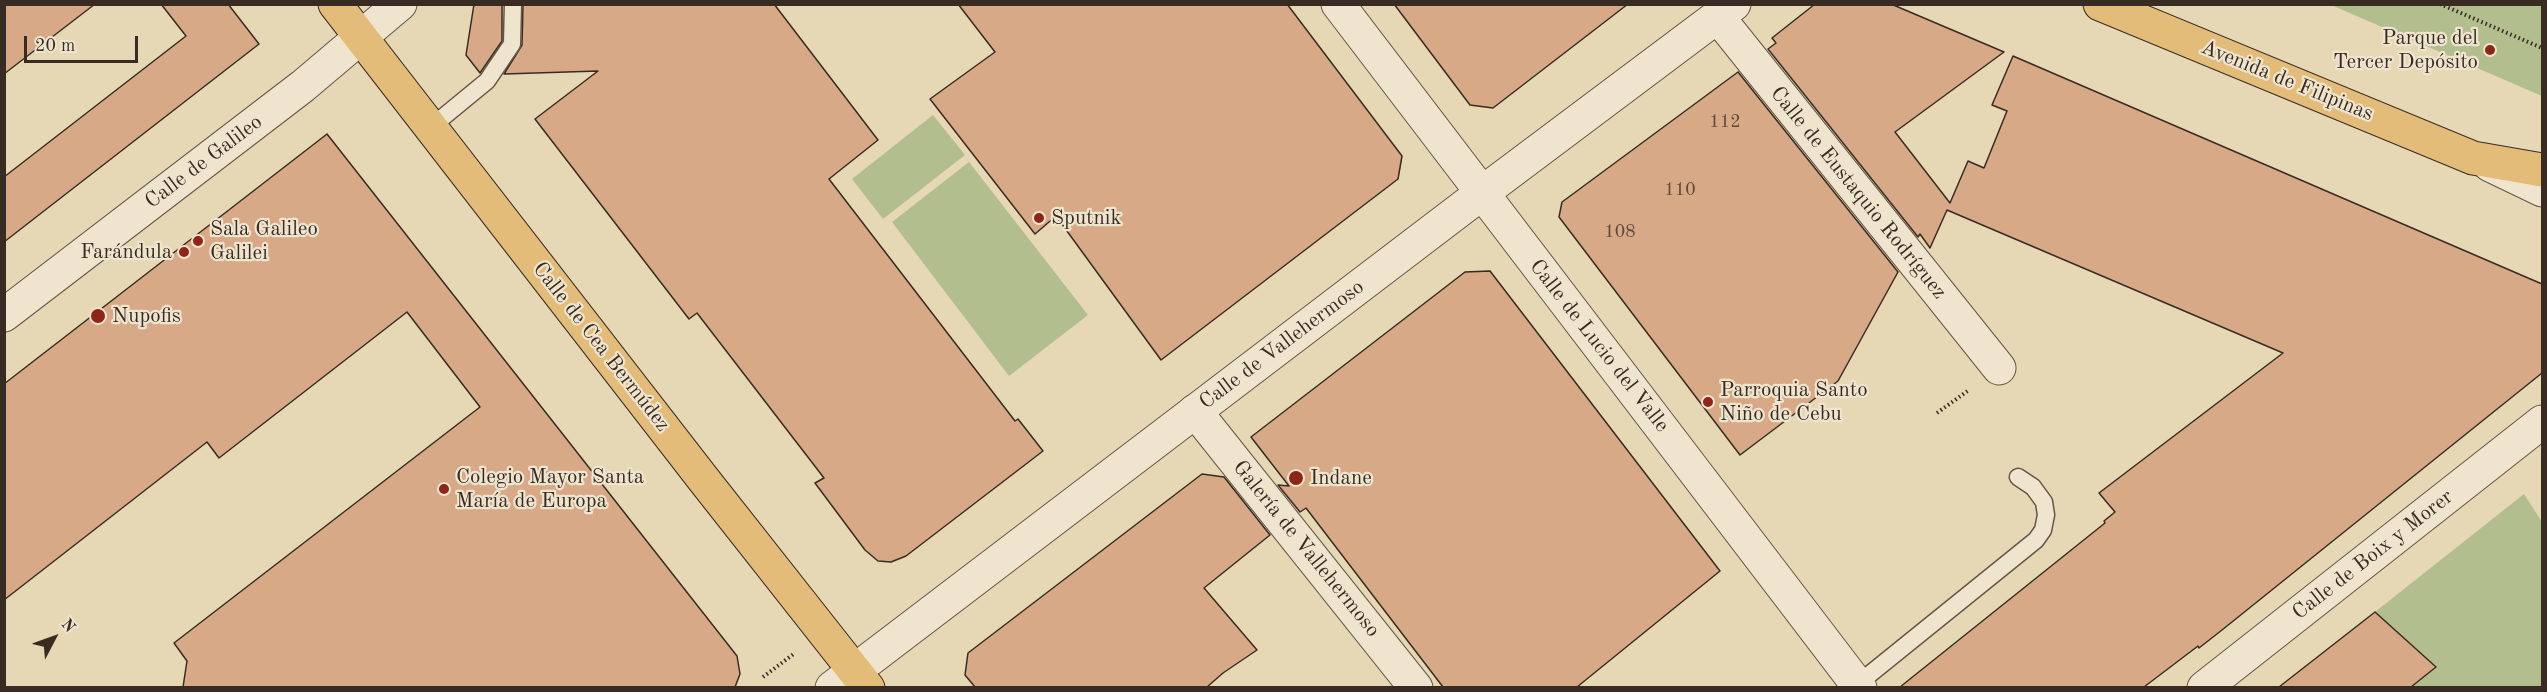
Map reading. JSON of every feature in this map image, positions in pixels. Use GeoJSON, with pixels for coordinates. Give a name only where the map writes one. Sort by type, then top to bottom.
{"type":"FeatureCollection","features":[{"type":"Feature","properties":{"kind":"main road","name":"Calle de Cea Bermúdez"},"geometry":{"type":"LineString","coordinates":[[335,4],[704,480],[852,682]]}},
{"type":"Feature","properties":{"kind":"main road","name":"Avenida de Filipinas"},"geometry":{"type":"LineString","coordinates":[[2100,4],[2474,158],[2542,170]]}},
{"type":"Feature","properties":{"kind":"street","name":"Calle de Galileo"},"geometry":{"type":"LineString","coordinates":[[4,315],[294,93],[362,39],[400,4]]}},
{"type":"Feature","properties":{"kind":"street","name":"Calle de Lucio del Valle"},"geometry":{"type":"LineString","coordinates":[[1338,4],[1857,686]]}},
{"type":"Feature","properties":{"kind":"street","name":"Calle de Vallehermoso"},"geometry":{"type":"LineString","coordinates":[[852,682],[1195,411],[1726,11]]}},
{"type":"Feature","properties":{"kind":"street","name":"Calle de Eustaquio Rodríguez"},"geometry":{"type":"LineString","coordinates":[[1726,11],[1999,368]]}},
{"type":"Feature","properties":{"kind":"street","name":"Avenida de Filipinas"},"geometry":{"type":"LineString","coordinates":[[2474,158],[2542,190]]}},
{"type":"Feature","properties":{"kind":"street","name":"Galería de Vallehermoso"},"geometry":{"type":"LineString","coordinates":[[1195,411],[1416,687]]}},
{"type":"Feature","properties":{"kind":"street","name":"Calle de Boix y Morer"},"geometry":{"type":"LineString","coordinates":[[2205,687],[2542,422]]}},
{"type":"Feature","properties":{"kind":"lane"},"geometry":{"type":"LineString","coordinates":[[431,127],[487,81],[512,44],[513,4]]}},
{"type":"Feature","properties":{"kind":"lane"},"geometry":{"type":"LineString","coordinates":[[1857,686],[2036,540],[2043,530],[2046,515],[2044,502],[2033,487],[2018,477]]}},
{"type":"Feature","properties":{"kind":"path"},"geometry":{"type":"LineString","coordinates":[[2440,4],[2542,48]]}},
{"type":"Feature","properties":{"kind":"green space","name":"Parque del Tercer Depósito"},"geometry":{"type":"Polygon","coordinates":[[[2331,5],[2542,5],[2542,96],[2331,5]]]}},
{"type":"Feature","properties":{"kind":"green space"},"geometry":{"type":"Polygon","coordinates":[[[933,115],[965,155],[883,219],[852,179],[933,115]]]}},
{"type":"Feature","properties":{"kind":"green space"},"geometry":{"type":"Polygon","coordinates":[[[969,162],[1088,315],[1009,376],[892,222],[969,162]]]}},
{"type":"Feature","properties":{"kind":"green space"},"geometry":{"type":"Polygon","coordinates":[[[2524,494],[2542,522],[2542,687],[2411,687],[2436,667],[2375,612],[2524,494]]]}},
{"type":"Feature","properties":{"kind":"building"},"geometry":{"type":"Polygon","coordinates":[[[4,4],[95,4],[4,74],[4,4]]]}},
{"type":"Feature","properties":{"kind":"building"},"geometry":{"type":"Polygon","coordinates":[[[161,4],[228,4],[259,44],[4,242],[4,177],[186,36],[161,4]]]}},
{"type":"Feature","properties":{"kind":"building"},"geometry":{"type":"Polygon","coordinates":[[[474,4],[502,4],[502,41],[480,73],[466,55],[474,4]]]}},
{"type":"Feature","properties":{"kind":"building"},"geometry":{"type":"Polygon","coordinates":[[[523,4],[774,4],[878,140],[829,179],[1015,421],[1018,419],[1043,451],[906,556],[891,562],[878,561],[865,550],[815,483],[824,478],[697,313],[689,319],[535,119],[598,71],[504,74],[522,45],[523,4]]]}},
{"type":"Feature","properties":{"kind":"building"},"geometry":{"type":"Polygon","coordinates":[[[958,4],[1287,4],[1402,156],[1398,179],[1161,360],[1056,216],[1035,234],[930,99],[995,52],[958,4]]]}},
{"type":"Feature","properties":{"kind":"building"},"geometry":{"type":"Polygon","coordinates":[[[1394,4],[1628,4],[1493,108],[1470,105],[1394,4]]]}},
{"type":"Feature","properties":{"kind":"building"},"geometry":{"type":"Polygon","coordinates":[[[1815,4],[1891,4],[2004,52],[1895,132],[1950,203],[1968,161],[1984,168],[2007,111],[1992,105],[2013,56],[2542,284],[2542,373],[2222,630],[2144,687],[1900,687],[2105,523],[2104,521],[2115,512],[2099,493],[2283,353],[1947,210],[1930,248],[1920,234],[1918,237],[1768,49],[1776,43],[1772,38],[1815,4]]]}},
{"type":"Feature","properties":{"kind":"building"},"geometry":{"type":"Polygon","coordinates":[[[1738,72],[1898,272],[1838,381],[1740,455],[1559,217],[1562,202],[1738,72]]]}},
{"type":"Feature","properties":{"kind":"building"},"geometry":{"type":"Polygon","coordinates":[[[327,134],[737,656],[740,674],[735,687],[183,687],[187,661],[174,643],[480,407],[407,312],[219,458],[207,442],[4,600],[4,384],[327,134]]]}},
{"type":"Feature","properties":{"kind":"building"},"geometry":{"type":"Polygon","coordinates":[[[1490,271],[1720,571],[1577,687],[1443,687],[1306,508],[1300,512],[1278,485],[1289,486],[1251,437],[1465,272],[1490,271]]]}},
{"type":"Feature","properties":{"kind":"building"},"geometry":{"type":"Polygon","coordinates":[[[1202,474],[1224,477],[1270,535],[1204,588],[1257,650],[1207,687],[975,687],[965,675],[968,653],[1202,474]]]}},
{"type":"Feature","properties":{"kind":"building"},"geometry":{"type":"Polygon","coordinates":[[[2375,612],[2436,667],[2411,687],[2279,687],[2375,612]]]}},
{"type":"Feature","properties":{"kind":"place","name":"Parque del Tercer Depósito"},"geometry":{"type":"Point","coordinates":[2490,50]}},
{"type":"Feature","properties":{"kind":"place","name":"Sputnik"},"geometry":{"type":"Point","coordinates":[1039,218]}},
{"type":"Feature","properties":{"kind":"place","name":"Sala Galileo Galilei"},"geometry":{"type":"Point","coordinates":[198,241]}},
{"type":"Feature","properties":{"kind":"place","name":"Farándula"},"geometry":{"type":"Point","coordinates":[184,252]}},
{"type":"Feature","properties":{"kind":"place","name":"Nupofis"},"geometry":{"type":"Point","coordinates":[98,316]}},
{"type":"Feature","properties":{"kind":"place","name":"Parroquia Santo Niño de Cebu"},"geometry":{"type":"Point","coordinates":[1708,402]}},
{"type":"Feature","properties":{"kind":"place","name":"Indane"},"geometry":{"type":"Point","coordinates":[1296,478]}},
{"type":"Feature","properties":{"kind":"place","name":"Colegio Mayor Santa María de Europa"},"geometry":{"type":"Point","coordinates":[444,489]}}]}
